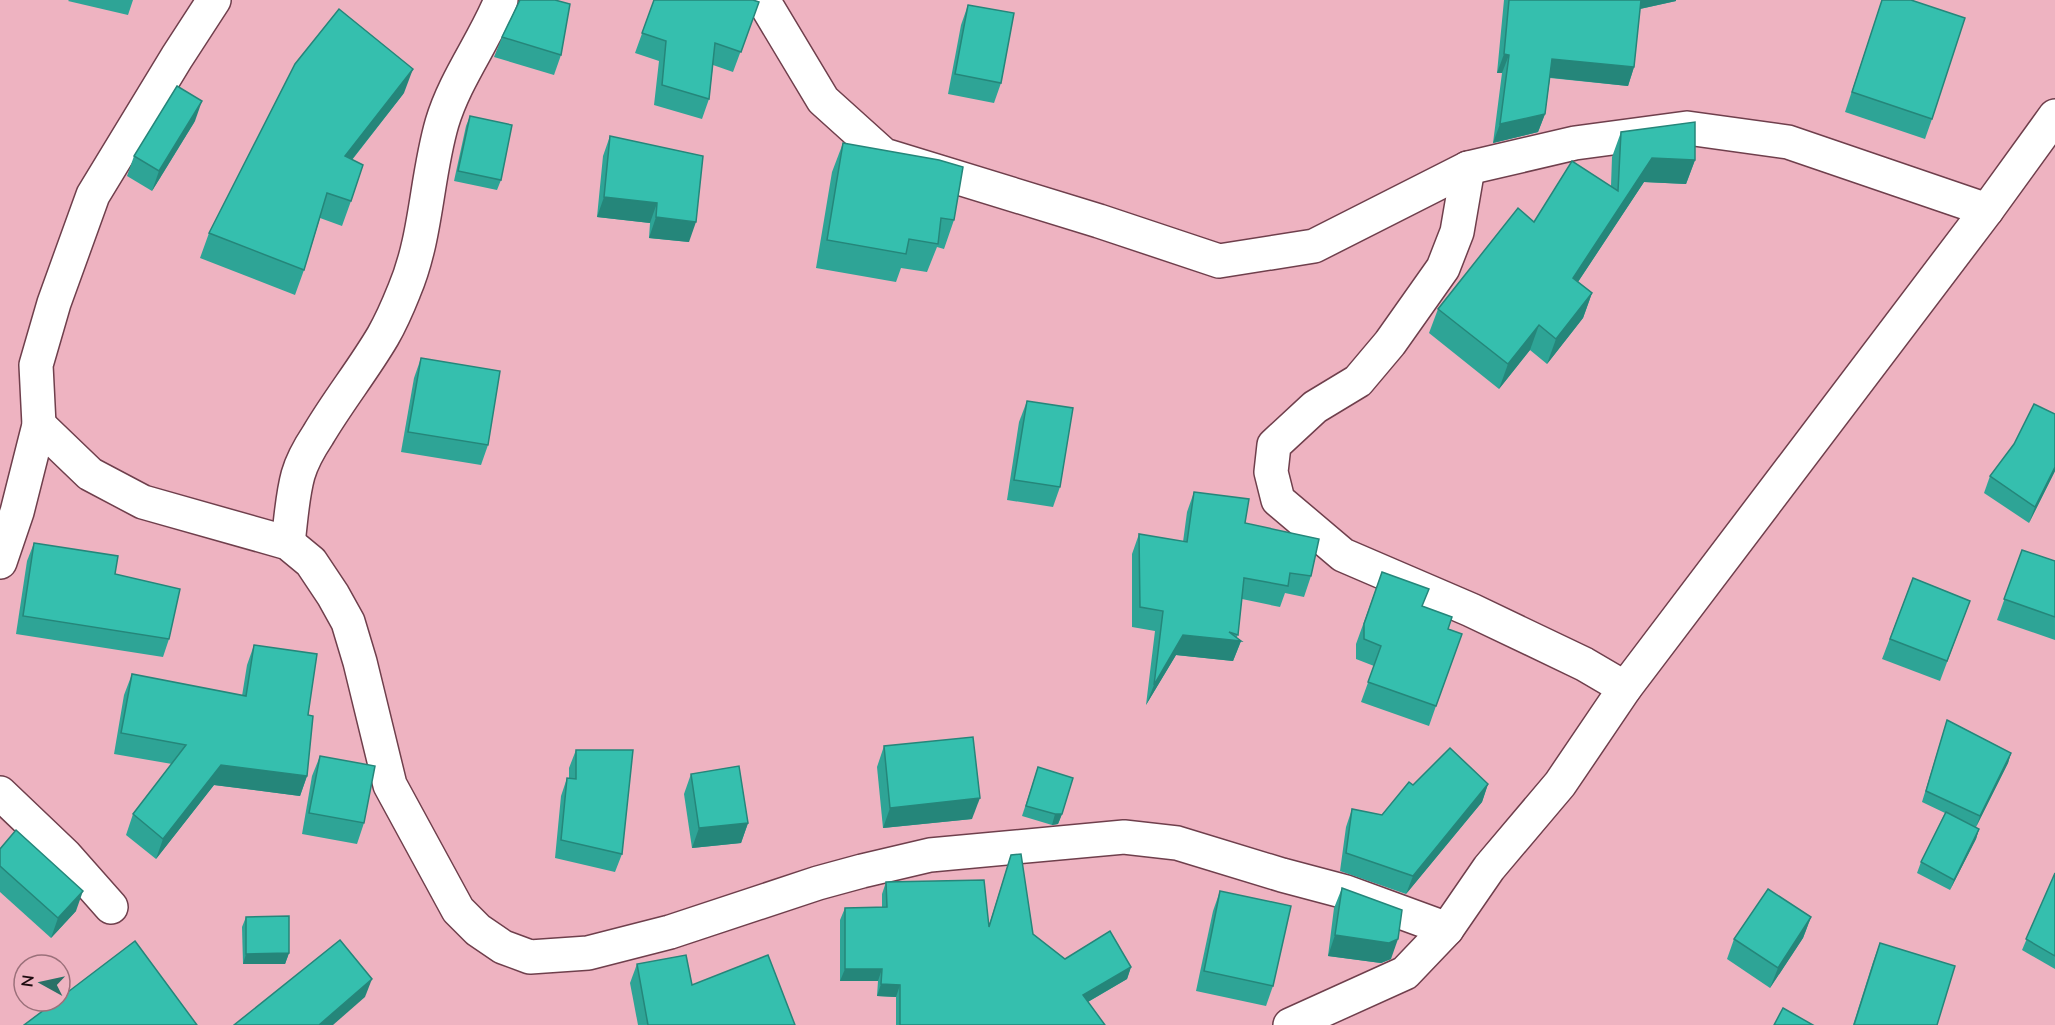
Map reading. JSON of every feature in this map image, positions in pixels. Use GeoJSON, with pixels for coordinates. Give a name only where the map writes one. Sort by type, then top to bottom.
{"type":"FeatureCollection","features":[{"type":"Feature","properties":{"kind":"street"},"geometry":{"type":"LineString","coordinates":[[0,562],[17,512],[39,425],[36,365],[54,303],[93,195],[214,0]]}},
{"type":"Feature","properties":{"kind":"street"},"geometry":{"type":"LineString","coordinates":[[288,543],[298,473],[332,411],[384,335],[405,288],[420,242],[430,176],[443,122],[466,65],[491,25],[501,0]]}},
{"type":"Feature","properties":{"kind":"street"},"geometry":{"type":"LineString","coordinates":[[763,0],[823,100],[884,155],[1099,221],[1219,261],[1314,246],[1468,168],[1575,142],[1687,128],[1788,142],[1987,210]]}},
{"type":"Feature","properties":{"kind":"street"},"geometry":{"type":"LineString","coordinates":[[1290,1025],[1405,973],[1447,928],[1489,868],[1560,784],[1625,688],[1987,210],[2055,116]]}},
{"type":"Feature","properties":{"kind":"street"},"geometry":{"type":"LineString","coordinates":[[1468,168],[1457,232],[1443,268],[1390,344],[1358,381],[1315,407],[1274,445],[1271,472],[1278,500],[1343,555],[1471,610],[1584,664],[1625,688]]}},
{"type":"Feature","properties":{"kind":"street"},"geometry":{"type":"LineString","coordinates":[[39,425],[90,474],[143,502],[288,543],[311,562],[333,594],[348,622],[390,785],[458,910],[478,930],[503,947],[530,957],[588,953],[670,932],[818,883],[930,855],[1090,842],[1124,837],[1177,843],[1346,892],[1447,928]]}},
{"type":"Feature","properties":{"kind":"street"},"geometry":{"type":"LineString","coordinates":[[0,793],[65,855],[111,907]]}},
{"type":"Feature","properties":{"kind":"building"},"geometry":{"type":"Polygon","coordinates":[[[520,0],[555,0],[570,4],[561,55],[502,37],[520,0]]]}},
{"type":"Feature","properties":{"kind":"building"},"geometry":{"type":"Polygon","coordinates":[[[654,0],[753,0],[759,2],[741,52],[715,43],[709,99],[662,85],[666,41],[642,33],[654,0]]]}},
{"type":"Feature","properties":{"kind":"building"},"geometry":{"type":"Polygon","coordinates":[[[1509,0],[1641,0],[1634,67],[1552,59],[1545,114],[1500,124],[1509,55],[1504,54],[1509,0]]]}},
{"type":"Feature","properties":{"kind":"building"},"geometry":{"type":"Polygon","coordinates":[[[1882,0],[1911,0],[1965,18],[1932,119],[1852,92],[1882,0]]]}},
{"type":"Feature","properties":{"kind":"building"},"geometry":{"type":"Polygon","coordinates":[[[968,5],[1014,13],[1001,83],[955,74],[968,5]]]}},
{"type":"Feature","properties":{"kind":"building"},"geometry":{"type":"Polygon","coordinates":[[[339,9],[413,69],[345,156],[363,165],[351,201],[327,193],[304,270],[209,233],[295,64],[339,9]]]}},
{"type":"Feature","properties":{"kind":"building"},"geometry":{"type":"Polygon","coordinates":[[[177,86],[202,101],[159,171],[134,156],[177,86]]]}},
{"type":"Feature","properties":{"kind":"building"},"geometry":{"type":"Polygon","coordinates":[[[470,116],[512,125],[501,180],[458,171],[470,116]]]}},
{"type":"Feature","properties":{"kind":"building"},"geometry":{"type":"Polygon","coordinates":[[[1695,122],[1695,160],[1652,158],[1573,278],[1592,293],[1556,339],[1539,325],[1508,364],[1438,309],[1518,208],[1534,222],[1572,161],[1618,191],[1621,132],[1695,122]]]}},
{"type":"Feature","properties":{"kind":"building"},"geometry":{"type":"Polygon","coordinates":[[[610,136],[703,156],[696,222],[656,217],[657,203],[604,197],[610,136]]]}},
{"type":"Feature","properties":{"kind":"building"},"geometry":{"type":"Polygon","coordinates":[[[843,143],[939,160],[963,167],[954,220],[941,218],[938,244],[909,239],[906,254],[827,240],[843,143]]]}},
{"type":"Feature","properties":{"kind":"building"},"geometry":{"type":"Polygon","coordinates":[[[421,358],[500,371],[488,445],[408,432],[421,358]]]}},
{"type":"Feature","properties":{"kind":"building"},"geometry":{"type":"Polygon","coordinates":[[[1027,401],[1073,408],[1060,487],[1014,480],[1027,401]]]}},
{"type":"Feature","properties":{"kind":"building"},"geometry":{"type":"Polygon","coordinates":[[[2034,404],[2055,414],[2055,467],[2035,507],[1990,476],[2014,444],[2034,404]]]}},
{"type":"Feature","properties":{"kind":"building"},"geometry":{"type":"Polygon","coordinates":[[[1194,492],[1249,499],[1245,523],[1319,539],[1311,576],[1290,573],[1288,586],[1244,578],[1238,635],[1229,632],[1241,641],[1183,635],[1154,685],[1163,611],[1140,607],[1139,534],[1187,542],[1194,492]]]}},
{"type":"Feature","properties":{"kind":"building"},"geometry":{"type":"Polygon","coordinates":[[[34,543],[118,556],[115,574],[180,589],[169,639],[23,616],[34,543]]]}},
{"type":"Feature","properties":{"kind":"building"},"geometry":{"type":"Polygon","coordinates":[[[2022,550],[2055,561],[2055,617],[2004,599],[2022,550]]]}},
{"type":"Feature","properties":{"kind":"building"},"geometry":{"type":"Polygon","coordinates":[[[1382,572],[1429,589],[1422,606],[1452,617],[1448,629],[1462,634],[1436,706],[1368,682],[1381,646],[1364,639],[1364,624],[1382,572]]]}},
{"type":"Feature","properties":{"kind":"building"},"geometry":{"type":"Polygon","coordinates":[[[1913,578],[1970,601],[1947,661],[1890,639],[1913,578]]]}},
{"type":"Feature","properties":{"kind":"building"},"geometry":{"type":"Polygon","coordinates":[[[254,645],[317,654],[308,715],[313,716],[307,776],[221,765],[163,839],[133,814],[186,745],[121,733],[132,674],[246,696],[254,645]]]}},
{"type":"Feature","properties":{"kind":"building"},"geometry":{"type":"Polygon","coordinates":[[[1947,720],[2011,753],[1980,816],[1926,791],[1947,720]]]}},
{"type":"Feature","properties":{"kind":"building"},"geometry":{"type":"Polygon","coordinates":[[[973,737],[980,798],[890,808],[884,746],[973,737]]]}},
{"type":"Feature","properties":{"kind":"building"},"geometry":{"type":"Polygon","coordinates":[[[1450,748],[1488,784],[1413,876],[1346,853],[1352,809],[1382,815],[1409,782],[1413,785],[1450,748]]]}},
{"type":"Feature","properties":{"kind":"building"},"geometry":{"type":"Polygon","coordinates":[[[576,750],[633,750],[622,854],[561,840],[567,778],[576,779],[576,750]]]}},
{"type":"Feature","properties":{"kind":"building"},"geometry":{"type":"Polygon","coordinates":[[[320,756],[375,766],[364,823],[309,813],[320,756]]]}},
{"type":"Feature","properties":{"kind":"building"},"geometry":{"type":"Polygon","coordinates":[[[739,766],[748,823],[699,828],[691,774],[739,766]]]}},
{"type":"Feature","properties":{"kind":"building"},"geometry":{"type":"Polygon","coordinates":[[[1038,767],[1073,778],[1062,814],[1026,806],[1038,767]]]}},
{"type":"Feature","properties":{"kind":"building"},"geometry":{"type":"Polygon","coordinates":[[[1946,812],[1979,829],[1954,880],[1921,862],[1946,812]]]}},
{"type":"Feature","properties":{"kind":"building"},"geometry":{"type":"Polygon","coordinates":[[[16,830],[83,891],[58,918],[0,866],[0,849],[16,830]]]}},
{"type":"Feature","properties":{"kind":"building"},"geometry":{"type":"Polygon","coordinates":[[[1021,854],[1033,934],[1065,959],[1110,931],[1131,967],[1083,995],[1105,1025],[900,1025],[900,985],[881,984],[882,969],[845,969],[845,908],[887,907],[886,882],[984,880],[989,927],[1011,855],[1021,854]]]}},
{"type":"Feature","properties":{"kind":"building"},"geometry":{"type":"Polygon","coordinates":[[[2055,873],[2055,956],[2026,939],[2055,873]]]}},
{"type":"Feature","properties":{"kind":"building"},"geometry":{"type":"Polygon","coordinates":[[[1342,888],[1402,910],[1398,939],[1389,943],[1335,935],[1342,888]]]}},
{"type":"Feature","properties":{"kind":"building"},"geometry":{"type":"Polygon","coordinates":[[[1768,889],[1811,917],[1778,968],[1734,939],[1768,889]]]}},
{"type":"Feature","properties":{"kind":"building"},"geometry":{"type":"Polygon","coordinates":[[[1220,891],[1291,906],[1273,986],[1204,971],[1220,891]]]}},
{"type":"Feature","properties":{"kind":"building"},"geometry":{"type":"Polygon","coordinates":[[[289,916],[289,953],[246,954],[246,917],[289,916]]]}},
{"type":"Feature","properties":{"kind":"building"},"geometry":{"type":"Polygon","coordinates":[[[340,940],[372,979],[319,1025],[234,1025],[340,940]]]}},
{"type":"Feature","properties":{"kind":"building"},"geometry":{"type":"Polygon","coordinates":[[[135,941],[197,1025],[24,1025],[40,1013],[72,1013],[72,989],[135,941]]]}},
{"type":"Feature","properties":{"kind":"building"},"geometry":{"type":"Polygon","coordinates":[[[1880,943],[1955,966],[1937,1025],[1854,1025],[1880,943]]]}},
{"type":"Feature","properties":{"kind":"building"},"geometry":{"type":"Polygon","coordinates":[[[686,955],[692,985],[768,955],[795,1025],[648,1025],[637,964],[686,955]]]}},
{"type":"Feature","properties":{"kind":"building"},"geometry":{"type":"Polygon","coordinates":[[[1783,1008],[1813,1025],[1774,1025],[1783,1008]]]}}]}
